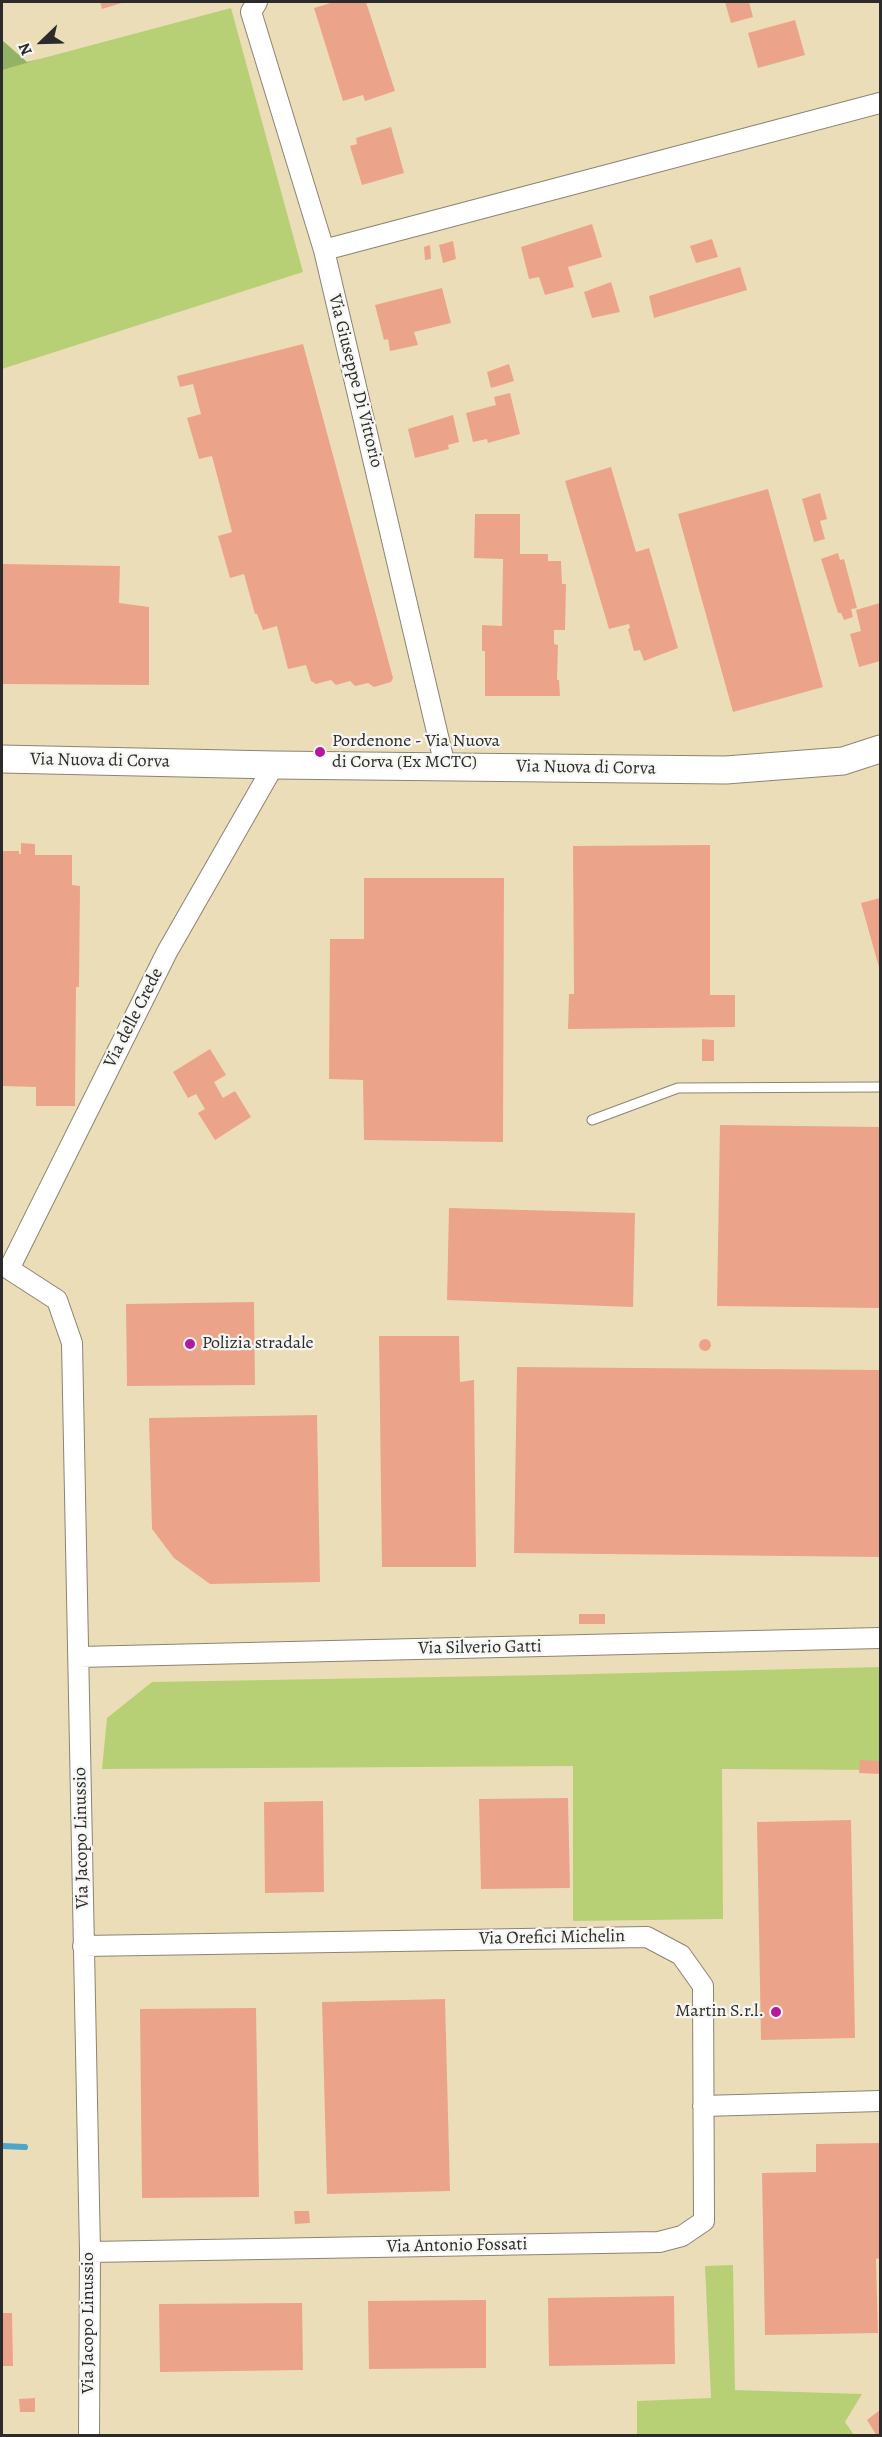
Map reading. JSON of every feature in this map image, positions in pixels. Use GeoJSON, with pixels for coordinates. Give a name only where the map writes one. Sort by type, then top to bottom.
{"type":"FeatureCollection","features":[{"type":"Feature","properties":{"kind":"main road","name":"Via Nuova di Corva"},"geometry":{"type":"LineString","coordinates":[[2,759],[274,765],[726,770],[843,760],[880,749]]}},
{"type":"Feature","properties":{"kind":"street","name":"Via Giuseppe Di Vittorio"},"geometry":{"type":"LineString","coordinates":[[257,2],[250,12],[324,250],[445,766]]}},
{"type":"Feature","properties":{"kind":"street"},"geometry":{"type":"LineString","coordinates":[[324,250],[880,103]]}},
{"type":"Feature","properties":{"kind":"street","name":"Via delle Crede"},"geometry":{"type":"LineString","coordinates":[[5,1270],[168,952],[274,765]]}},
{"type":"Feature","properties":{"kind":"street","name":"Via Jacopo Linussio"},"geometry":{"type":"LineString","coordinates":[[5,1270],[57,1300],[72,1343],[90,2252],[89,2436]]}},
{"type":"Feature","properties":{"kind":"street","name":"Via Silverio Gatti"},"geometry":{"type":"LineString","coordinates":[[79,1657],[880,1638]]}},
{"type":"Feature","properties":{"kind":"street","name":"Via Orefici Michelin"},"geometry":{"type":"LineString","coordinates":[[83,1946],[647,1936],[681,1955],[703,1986],[703,2106]]}},
{"type":"Feature","properties":{"kind":"street"},"geometry":{"type":"LineString","coordinates":[[703,2106],[880,2101]]}},
{"type":"Feature","properties":{"kind":"street","name":"Via Antonio Fossati"},"geometry":{"type":"LineString","coordinates":[[90,2252],[659,2242],[682,2236],[704,2221],[703,2106]]}},
{"type":"Feature","properties":{"kind":"lane"},"geometry":{"type":"LineString","coordinates":[[592,1120],[678,1088],[880,1087]]}},
{"type":"Feature","properties":{"kind":"green space"},"geometry":{"type":"Polygon","coordinates":[[[231,8],[303,272],[2,369],[2,69],[231,8]]]}},
{"type":"Feature","properties":{"kind":"green space"},"geometry":{"type":"Polygon","coordinates":[[[2,40],[27,62],[40,59],[2,70],[2,40]]]}},
{"type":"Feature","properties":{"kind":"green space"},"geometry":{"type":"Polygon","coordinates":[[[880,1667],[880,1770],[722,1769],[723,1919],[573,1921],[573,1766],[102,1769],[107,1718],[152,1682],[880,1667]]]}},
{"type":"Feature","properties":{"kind":"green space"},"geometry":{"type":"Polygon","coordinates":[[[733,2265],[735,2390],[862,2394],[845,2422],[854,2435],[637,2435],[637,2401],[711,2398],[705,2266],[733,2265]]]}},
{"type":"Feature","properties":{"kind":"building"},"geometry":{"type":"Polygon","coordinates":[[[100,2],[125,2],[102,9],[100,2]]]}},
{"type":"Feature","properties":{"kind":"building"},"geometry":{"type":"Polygon","coordinates":[[[334,2],[366,2],[395,91],[365,101],[363,95],[343,101],[314,8],[334,2]]]}},
{"type":"Feature","properties":{"kind":"building"},"geometry":{"type":"Polygon","coordinates":[[[725,2],[749,2],[753,17],[731,23],[725,2]]]}},
{"type":"Feature","properties":{"kind":"building"},"geometry":{"type":"Polygon","coordinates":[[[795,20],[805,55],[758,68],[748,33],[795,20]]]}},
{"type":"Feature","properties":{"kind":"building"},"geometry":{"type":"Polygon","coordinates":[[[391,127],[404,173],[362,185],[350,146],[357,144],[356,138],[391,127]]]}},
{"type":"Feature","properties":{"kind":"building"},"geometry":{"type":"Polygon","coordinates":[[[592,224],[602,257],[568,267],[574,287],[545,295],[539,277],[529,279],[521,247],[592,224]]]}},
{"type":"Feature","properties":{"kind":"building"},"geometry":{"type":"Polygon","coordinates":[[[712,239],[718,257],[696,263],[690,246],[712,239]]]}},
{"type":"Feature","properties":{"kind":"building"},"geometry":{"type":"Polygon","coordinates":[[[453,241],[456,259],[443,263],[439,245],[453,241]]]}},
{"type":"Feature","properties":{"kind":"building"},"geometry":{"type":"Polygon","coordinates":[[[430,245],[431,259],[425,260],[424,247],[430,245]]]}},
{"type":"Feature","properties":{"kind":"building"},"geometry":{"type":"Polygon","coordinates":[[[740,267],[747,290],[654,318],[649,296],[740,267]]]}},
{"type":"Feature","properties":{"kind":"building"},"geometry":{"type":"Polygon","coordinates":[[[611,282],[620,312],[592,318],[584,292],[611,282]]]}},
{"type":"Feature","properties":{"kind":"building"},"geometry":{"type":"Polygon","coordinates":[[[442,288],[451,323],[414,332],[418,345],[390,351],[388,339],[384,340],[375,305],[442,288]]]}},
{"type":"Feature","properties":{"kind":"building"},"geometry":{"type":"Polygon","coordinates":[[[303,344],[393,678],[391,682],[374,687],[368,683],[355,686],[350,681],[336,685],[331,680],[316,684],[311,681],[306,665],[288,669],[277,626],[263,630],[255,614],[244,574],[230,578],[218,536],[232,532],[212,456],[199,459],[187,418],[201,414],[193,384],[180,387],[177,376],[303,344]]]}},
{"type":"Feature","properties":{"kind":"building"},"geometry":{"type":"Polygon","coordinates":[[[509,364],[514,381],[491,388],[487,372],[509,364]]]}},
{"type":"Feature","properties":{"kind":"building"},"geometry":{"type":"Polygon","coordinates":[[[510,393],[520,434],[488,443],[487,439],[473,442],[466,413],[496,405],[494,397],[510,393]]]}},
{"type":"Feature","properties":{"kind":"building"},"geometry":{"type":"Polygon","coordinates":[[[453,415],[459,442],[448,445],[449,449],[415,458],[408,429],[453,415]]]}},
{"type":"Feature","properties":{"kind":"building"},"geometry":{"type":"Polygon","coordinates":[[[611,467],[636,552],[649,548],[678,648],[644,661],[640,650],[634,651],[628,629],[629,624],[609,629],[565,481],[611,467]]]}},
{"type":"Feature","properties":{"kind":"building"},"geometry":{"type":"Polygon","coordinates":[[[768,489],[823,687],[733,712],[678,514],[768,489]]]}},
{"type":"Feature","properties":{"kind":"building"},"geometry":{"type":"Polygon","coordinates":[[[820,493],[827,519],[820,521],[825,539],[814,542],[802,499],[820,493]]]}},
{"type":"Feature","properties":{"kind":"building"},"geometry":{"type":"Polygon","coordinates":[[[475,514],[520,514],[520,554],[548,554],[548,561],[561,561],[562,584],[566,584],[565,630],[554,630],[554,644],[558,645],[557,680],[559,680],[560,696],[485,696],[485,651],[482,651],[482,625],[502,626],[503,559],[474,558],[475,514]]]}},
{"type":"Feature","properties":{"kind":"building"},"geometry":{"type":"Polygon","coordinates":[[[838,553],[840,560],[844,559],[857,608],[851,609],[853,617],[844,620],[841,613],[838,613],[821,559],[838,553]]]}},
{"type":"Feature","properties":{"kind":"building"},"geometry":{"type":"Polygon","coordinates":[[[2,564],[120,566],[119,603],[149,607],[149,685],[2,684],[2,564]]]}},
{"type":"Feature","properties":{"kind":"building"},"geometry":{"type":"Polygon","coordinates":[[[880,603],[880,661],[859,667],[850,634],[861,631],[856,610],[880,603]]]}},
{"type":"Feature","properties":{"kind":"building"},"geometry":{"type":"Polygon","coordinates":[[[21,843],[35,844],[35,855],[72,855],[72,885],[80,886],[75,1106],[36,1106],[36,1087],[2,1086],[2,851],[19,851],[21,854],[21,843]]]}},
{"type":"Feature","properties":{"kind":"building"},"geometry":{"type":"Polygon","coordinates":[[[710,845],[710,995],[735,995],[735,1027],[568,1029],[569,994],[574,994],[573,846],[710,845]]]}},
{"type":"Feature","properties":{"kind":"building"},"geometry":{"type":"Polygon","coordinates":[[[364,878],[504,878],[503,1142],[364,1140],[363,1080],[329,1079],[330,939],[364,939],[364,878]]]}},
{"type":"Feature","properties":{"kind":"building"},"geometry":{"type":"Polygon","coordinates":[[[880,898],[880,971],[861,903],[880,898]]]}},
{"type":"Feature","properties":{"kind":"building"},"geometry":{"type":"Polygon","coordinates":[[[702,1039],[714,1040],[714,1061],[702,1061],[702,1039]]]}},
{"type":"Feature","properties":{"kind":"building"},"geometry":{"type":"Polygon","coordinates":[[[210,1049],[226,1075],[214,1082],[223,1098],[235,1091],[251,1117],[215,1140],[198,1113],[205,1109],[196,1094],[188,1098],[173,1072],[210,1049]]]}},
{"type":"Feature","properties":{"kind":"building"},"geometry":{"type":"Polygon","coordinates":[[[720,1125],[880,1127],[880,1308],[717,1306],[720,1125]]]}},
{"type":"Feature","properties":{"kind":"building"},"geometry":{"type":"Polygon","coordinates":[[[449,1208],[635,1213],[633,1307],[447,1300],[449,1208]]]}},
{"type":"Feature","properties":{"kind":"building","name":"Polizia stradale"},"geometry":{"type":"Polygon","coordinates":[[[254,1302],[255,1385],[127,1386],[126,1304],[254,1302]]]}},
{"type":"Feature","properties":{"kind":"building"},"geometry":{"type":"Polygon","coordinates":[[[379,1336],[459,1336],[460,1382],[474,1380],[476,1567],[382,1567],[379,1336]]]}},
{"type":"Feature","properties":{"kind":"building"},"geometry":{"type":"Polygon","coordinates":[[[705,1339],[711,1345],[705,1351],[699,1345],[705,1339]]]}},
{"type":"Feature","properties":{"kind":"building"},"geometry":{"type":"Polygon","coordinates":[[[517,1367],[880,1370],[880,1557],[514,1553],[517,1367]]]}},
{"type":"Feature","properties":{"kind":"building"},"geometry":{"type":"Polygon","coordinates":[[[317,1415],[320,1582],[210,1584],[174,1558],[152,1529],[149,1418],[317,1415]]]}},
{"type":"Feature","properties":{"kind":"building"},"geometry":{"type":"Polygon","coordinates":[[[579,1614],[605,1614],[605,1624],[579,1624],[579,1614]]]}},
{"type":"Feature","properties":{"kind":"building"},"geometry":{"type":"Polygon","coordinates":[[[860,1760],[880,1761],[880,1774],[859,1773],[860,1760]]]}},
{"type":"Feature","properties":{"kind":"building"},"geometry":{"type":"Polygon","coordinates":[[[568,1798],[570,1888],[481,1889],[479,1799],[568,1798]]]}},
{"type":"Feature","properties":{"kind":"building"},"geometry":{"type":"Polygon","coordinates":[[[323,1801],[324,1892],[265,1893],[264,1802],[323,1801]]]}},
{"type":"Feature","properties":{"kind":"building"},"geometry":{"type":"Polygon","coordinates":[[[851,1820],[855,2038],[761,2040],[757,1822],[851,1820]]]}},
{"type":"Feature","properties":{"kind":"building"},"geometry":{"type":"Polygon","coordinates":[[[445,1999],[450,2191],[327,2194],[322,2002],[445,1999]]]}},
{"type":"Feature","properties":{"kind":"building"},"geometry":{"type":"Polygon","coordinates":[[[256,2008],[259,2197],[142,2198],[140,2009],[256,2008]]]}},
{"type":"Feature","properties":{"kind":"building"},"geometry":{"type":"Polygon","coordinates":[[[880,2143],[880,2258],[876,2259],[878,2333],[765,2335],[762,2173],[816,2172],[816,2144],[880,2143]]]}},
{"type":"Feature","properties":{"kind":"building"},"geometry":{"type":"Polygon","coordinates":[[[294,2211],[309,2211],[310,2223],[295,2224],[294,2211]]]}},
{"type":"Feature","properties":{"kind":"building"},"geometry":{"type":"Polygon","coordinates":[[[674,2296],[675,2364],[549,2366],[548,2298],[674,2296]]]}},
{"type":"Feature","properties":{"kind":"building"},"geometry":{"type":"Polygon","coordinates":[[[486,2300],[486,2368],[369,2369],[368,2301],[486,2300]]]}},
{"type":"Feature","properties":{"kind":"building"},"geometry":{"type":"Polygon","coordinates":[[[302,2303],[303,2370],[160,2372],[159,2304],[302,2303]]]}},
{"type":"Feature","properties":{"kind":"building"},"geometry":{"type":"Polygon","coordinates":[[[2,2313],[12,2313],[13,2366],[2,2366],[2,2313]]]}},
{"type":"Feature","properties":{"kind":"building"},"geometry":{"type":"Polygon","coordinates":[[[35,2398],[35,2412],[20,2412],[19,2399],[35,2398]]]}},
{"type":"Feature","properties":{"kind":"building"},"geometry":{"type":"Polygon","coordinates":[[[880,2410],[880,2436],[877,2436],[867,2420],[880,2410]]]}},
{"type":"Feature","properties":{"kind":"waterway"},"geometry":{"type":"LineString","coordinates":[[2,2146],[25,2147]]}},
{"type":"Feature","properties":{"kind":"place","name":"Pordenone - Via Nuova di Corva (Ex MCTC)"},"geometry":{"type":"Point","coordinates":[320,752]}},
{"type":"Feature","properties":{"kind":"place","name":"Polizia stradale"},"geometry":{"type":"Point","coordinates":[190,1344]}},
{"type":"Feature","properties":{"kind":"place","name":"Martin S.r.l."},"geometry":{"type":"Point","coordinates":[776,2012]}}]}
